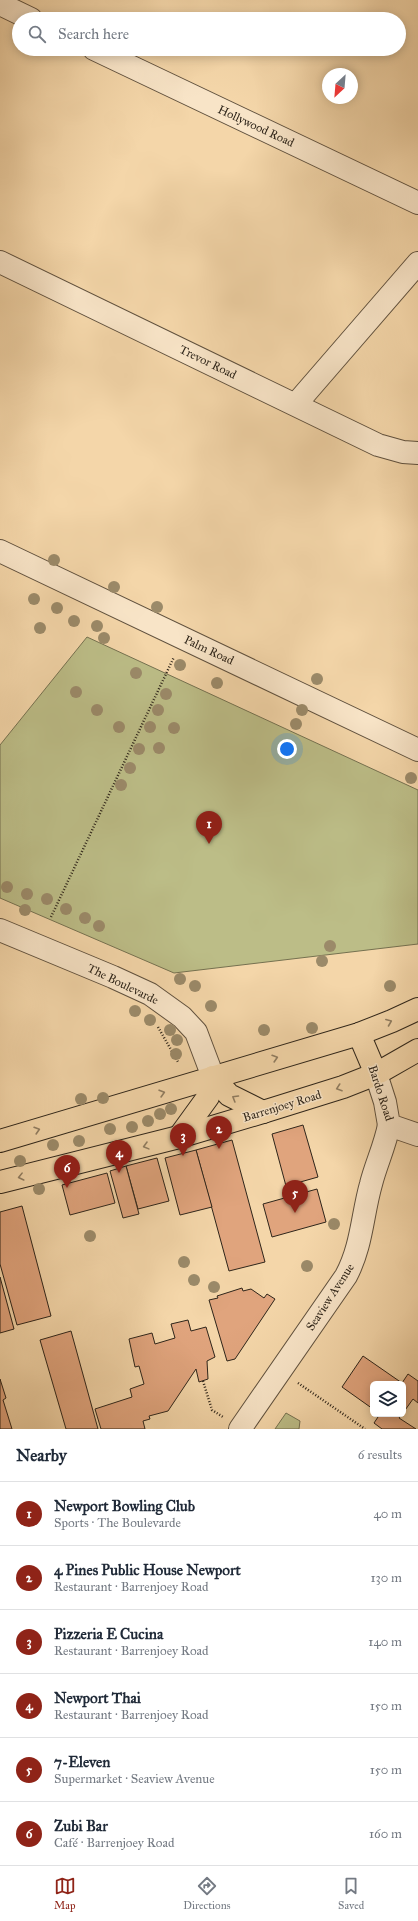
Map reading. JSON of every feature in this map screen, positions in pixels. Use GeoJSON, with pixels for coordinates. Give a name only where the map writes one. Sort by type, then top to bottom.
{"type":"FeatureCollection","features":[{"type":"Feature","properties":{"kind":"main road"},"geometry":{"type":"LineString","coordinates":[[0,1141],[359,1034],[418,1009]]}},
{"type":"Feature","properties":{"kind":"main road","name":"Bardo Road"},"geometry":{"type":"LineString","coordinates":[[359,1034],[376,1074]]}},
{"type":"Feature","properties":{"kind":"main road","name":"Barrenjoey Road"},"geometry":{"type":"LineString","coordinates":[[0,1182],[179,1137],[343,1087],[376,1074],[418,1050]]}},
{"type":"Feature","properties":{"kind":"main road"},"geometry":{"type":"LineString","coordinates":[[212,1077],[229,1095],[263,1112]]}},
{"type":"Feature","properties":{"kind":"main road"},"geometry":{"type":"LineString","coordinates":[[179,1137],[208,1097],[212,1077]]}},
{"type":"Feature","properties":{"kind":"street"},"geometry":{"type":"LineString","coordinates":[[0,4],[17,12]]}},
{"type":"Feature","properties":{"kind":"street","name":"Hollywood Road"},"geometry":{"type":"LineString","coordinates":[[109,56],[418,203]]}},
{"type":"Feature","properties":{"kind":"street","name":"Trevor Road"},"geometry":{"type":"LineString","coordinates":[[0,262],[378,445],[403,452],[418,453]]}},
{"type":"Feature","properties":{"kind":"street"},"geometry":{"type":"LineString","coordinates":[[296,404],[418,263]]}},
{"type":"Feature","properties":{"kind":"street","name":"Palm Road"},"geometry":{"type":"LineString","coordinates":[[0,551],[418,750]]}},
{"type":"Feature","properties":{"kind":"street","name":"The Boulevarde"},"geometry":{"type":"LineString","coordinates":[[0,930],[150,994],[182,1017],[196,1032],[212,1077]]}},
{"type":"Feature","properties":{"kind":"street","name":"Bardo Road"},"geometry":{"type":"LineString","coordinates":[[376,1074],[385,1102],[389,1125],[418,1135]]}},
{"type":"Feature","properties":{"kind":"street","name":"Seaview Avenue"},"geometry":{"type":"LineString","coordinates":[[232,1423],[281,1371],[346,1276],[355,1259],[371,1182],[384,1146],[389,1125]]}},
{"type":"Feature","properties":{"kind":"path"},"geometry":{"type":"LineString","coordinates":[[51,917],[183,638]]}},
{"type":"Feature","properties":{"kind":"path"},"geometry":{"type":"LineString","coordinates":[[156,1024],[178,1062]]}},
{"type":"Feature","properties":{"kind":"path"},"geometry":{"type":"LineString","coordinates":[[281,1371],[365,1429]]}},
{"type":"Feature","properties":{"kind":"path"},"geometry":{"type":"LineString","coordinates":[[203,1381],[212,1410],[232,1423]]}},
{"type":"Feature","properties":{"kind":"green space"},"geometry":{"type":"Polygon","coordinates":[[[87,637],[418,790],[418,944],[174,973],[0,898],[0,745],[87,637]]]}},
{"type":"Feature","properties":{"kind":"green space"},"geometry":{"type":"Polygon","coordinates":[[[286,1413],[300,1421],[299,1429],[275,1429],[286,1413]]]}},
{"type":"Feature","properties":{"kind":"building"},"geometry":{"type":"Polygon","coordinates":[[[303,1125],[318,1177],[286,1186],[272,1134],[303,1125]]]}},
{"type":"Feature","properties":{"kind":"building"},"geometry":{"type":"Polygon","coordinates":[[[232,1140],[265,1262],[229,1271],[196,1150],[232,1140]]]}},
{"type":"Feature","properties":{"kind":"building"},"geometry":{"type":"Polygon","coordinates":[[[196,1150],[212,1207],[180,1215],[165,1158],[196,1150]]]}},
{"type":"Feature","properties":{"kind":"building"},"geometry":{"type":"Polygon","coordinates":[[[157,1158],[169,1201],[138,1209],[126,1166],[157,1158]]]}},
{"type":"Feature","properties":{"kind":"building"},"geometry":{"type":"Polygon","coordinates":[[[126,1166],[139,1214],[123,1218],[110,1171],[126,1166]]]}},
{"type":"Feature","properties":{"kind":"building"},"geometry":{"type":"Polygon","coordinates":[[[107,1173],[115,1203],[70,1215],[62,1185],[107,1173]]]}},
{"type":"Feature","properties":{"kind":"building"},"geometry":{"type":"Polygon","coordinates":[[[317,1189],[326,1222],[272,1237],[263,1204],[317,1189]]]}},
{"type":"Feature","properties":{"kind":"building"},"geometry":{"type":"Polygon","coordinates":[[[22,1206],[51,1316],[17,1325],[0,1264],[0,1212],[22,1206]]]}},
{"type":"Feature","properties":{"kind":"building"},"geometry":{"type":"Polygon","coordinates":[[[0,1277],[14,1329],[0,1333],[0,1277]]]}},
{"type":"Feature","properties":{"kind":"building"},"geometry":{"type":"Polygon","coordinates":[[[242,1288],[243,1291],[251,1289],[264,1298],[267,1294],[275,1299],[235,1359],[227,1361],[209,1300],[242,1288]]]}},
{"type":"Feature","properties":{"kind":"building"},"geometry":{"type":"Polygon","coordinates":[[[188,1320],[191,1331],[206,1327],[215,1357],[207,1361],[208,1379],[199,1382],[196,1369],[168,1411],[149,1416],[150,1419],[143,1421],[145,1429],[101,1429],[95,1409],[132,1397],[130,1389],[144,1384],[139,1366],[135,1367],[129,1339],[152,1333],[155,1344],[175,1338],[171,1324],[188,1320]]]}},
{"type":"Feature","properties":{"kind":"building"},"geometry":{"type":"Polygon","coordinates":[[[71,1331],[98,1429],[66,1429],[40,1340],[71,1331]]]}},
{"type":"Feature","properties":{"kind":"building"},"geometry":{"type":"Polygon","coordinates":[[[363,1356],[399,1381],[370,1381],[370,1407],[342,1387],[363,1356]]]}},
{"type":"Feature","properties":{"kind":"building"},"geometry":{"type":"Polygon","coordinates":[[[408,1374],[418,1381],[418,1403],[413,1399],[406,1409],[406,1381],[403,1381],[408,1374]]]}},
{"type":"Feature","properties":{"kind":"building"},"geometry":{"type":"Polygon","coordinates":[[[0,1379],[6,1398],[3,1400],[12,1429],[0,1429],[0,1379]]]}},
{"type":"Feature","properties":{"kind":"building"},"geometry":{"type":"Polygon","coordinates":[[[378,1417],[400,1417],[399,1418],[416,1429],[382,1429],[374,1423],[378,1417]]]}},
{"type":"Feature","properties":{"kind":"place","name":"Newport Bowling Club"},"geometry":{"type":"Point","coordinates":[209,844]}},
{"type":"Feature","properties":{"kind":"place","name":"4 Pines Public House Newport"},"geometry":{"type":"Point","coordinates":[219,1149]}},
{"type":"Feature","properties":{"kind":"place","name":"Pizzeria E Cucina"},"geometry":{"type":"Point","coordinates":[183,1156]}},
{"type":"Feature","properties":{"kind":"place","name":"Newport Thai"},"geometry":{"type":"Point","coordinates":[119,1173]}},
{"type":"Feature","properties":{"kind":"place","name":"Zubi Bar"},"geometry":{"type":"Point","coordinates":[67,1188]}},
{"type":"Feature","properties":{"kind":"place","name":"7-Eleven"},"geometry":{"type":"Point","coordinates":[295,1213]}}]}
